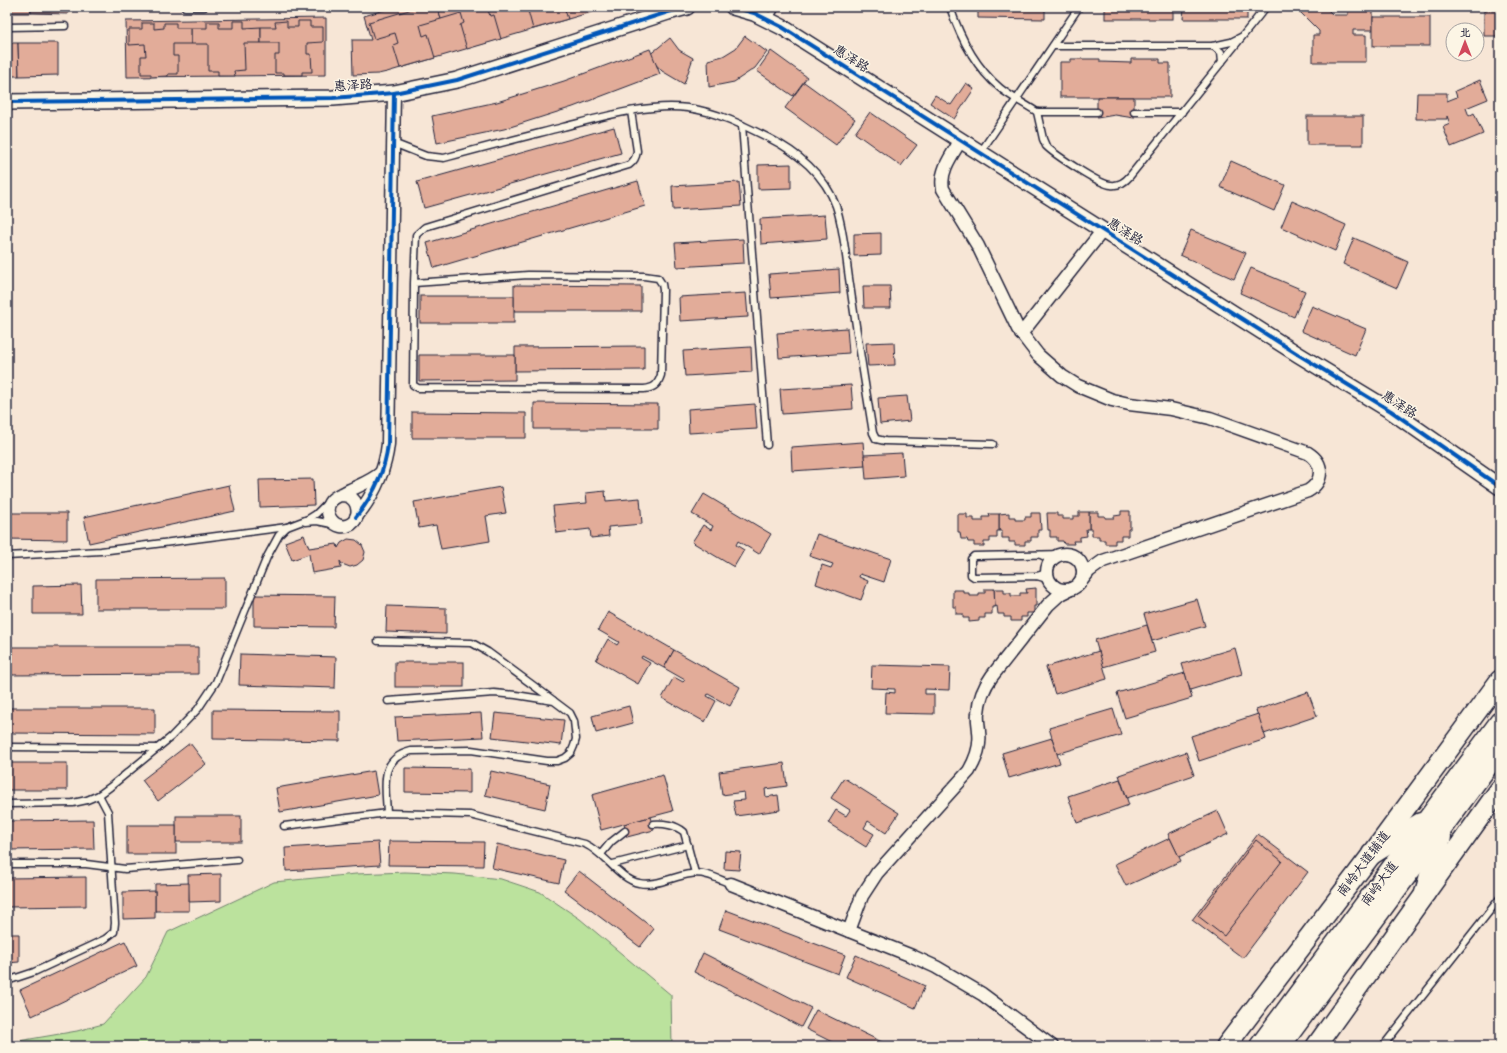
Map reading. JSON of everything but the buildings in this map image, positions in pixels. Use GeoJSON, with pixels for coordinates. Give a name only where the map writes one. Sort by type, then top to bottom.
{"type":"FeatureCollection","features":[{"type":"Feature","properties":{"kind":"highway","name":"南岭大道"},"geometry":{"type":"LineString","coordinates":[[1280,1046],[1438,821],[1500,722]]}},
{"type":"Feature","properties":{"kind":"highway","name":"南岭大道"},"geometry":{"type":"LineString","coordinates":[[1260,1046],[1438,821],[1500,749]]}},
{"type":"Feature","properties":{"kind":"highway"},"geometry":{"type":"LineString","coordinates":[[1372,854],[1438,821]]}},
{"type":"Feature","properties":{"kind":"highway"},"geometry":{"type":"LineString","coordinates":[[1425,893],[1438,821]]}},
{"type":"Feature","properties":{"kind":"main road","name":"南岭大道辅道"},"geometry":{"type":"LineString","coordinates":[[1226,1046],[1372,854],[1500,680]]}},
{"type":"Feature","properties":{"kind":"main road"},"geometry":{"type":"LineString","coordinates":[[1316,1046],[1500,789]]}},
{"type":"Feature","properties":{"kind":"street","name":"惠泽路"},"geometry":{"type":"LineString","coordinates":[[7,102],[333,98],[394,93],[457,80],[683,7]]}},
{"type":"Feature","properties":{"kind":"street","name":"惠泽路"},"geometry":{"type":"LineString","coordinates":[[733,7],[754,13],[772,13],[961,140],[1293,351],[1391,410],[1500,487]]}},
{"type":"Feature","properties":{"kind":"street"},"geometry":{"type":"LineString","coordinates":[[382,472],[375,478],[335,497],[327,506],[327,514],[332,522],[341,526],[350,524],[356,517],[374,492],[382,472],[387,453],[394,93]]}},
{"type":"Feature","properties":{"kind":"street"},"geometry":{"type":"LineString","coordinates":[[961,140],[942,173],[941,182],[943,189],[978,246],[1010,315],[1021,334],[1038,355],[1050,366],[1078,386],[1094,394],[1129,404],[1171,409],[1210,418],[1308,453],[1313,456],[1319,464],[1319,479],[1313,488],[1308,491],[1103,561],[1089,571],[1076,586],[1059,595],[1048,605]]}},
{"type":"Feature","properties":{"kind":"street"},"geometry":{"type":"LineString","coordinates":[[1021,334],[1103,230]]}},
{"type":"Feature","properties":{"kind":"street"},"geometry":{"type":"LineString","coordinates":[[335,497],[347,496],[354,500],[358,508],[356,517]]}},
{"type":"Feature","properties":{"kind":"street"},"geometry":{"type":"LineString","coordinates":[[849,932],[862,896],[877,873],[969,771],[973,764],[980,740],[978,714],[979,704],[986,685],[1048,605],[1053,596],[1051,584],[1048,579],[1048,567],[1054,558],[1068,555],[1086,560],[1103,561]]}},
{"type":"Feature","properties":{"kind":"street"},"geometry":{"type":"LineString","coordinates":[[1051,584],[1061,590],[1068,590],[1076,586],[1081,580],[1082,568],[1080,562],[1068,555]]}},
{"type":"Feature","properties":{"kind":"street"},"geometry":{"type":"LineString","coordinates":[[731,884],[912,956],[960,980],[982,994],[1052,1046]]}},
{"type":"Feature","properties":{"kind":"lane"},"geometry":{"type":"LineString","coordinates":[[185,7],[204,7]]}},
{"type":"Feature","properties":{"kind":"lane"},"geometry":{"type":"LineString","coordinates":[[950,7],[962,36],[985,74],[1001,89],[1037,112],[1097,112]]}},
{"type":"Feature","properties":{"kind":"lane"},"geometry":{"type":"LineString","coordinates":[[980,152],[1079,7]]}},
{"type":"Feature","properties":{"kind":"lane"},"geometry":{"type":"LineString","coordinates":[[1037,112],[1043,139],[1046,146],[1051,151],[1099,182],[1116,185],[1126,180],[1266,7]]}},
{"type":"Feature","properties":{"kind":"lane"},"geometry":{"type":"LineString","coordinates":[[7,27],[65,26]]}},
{"type":"Feature","properties":{"kind":"lane"},"geometry":{"type":"LineString","coordinates":[[1053,46],[1213,46],[1231,42],[1246,32]]}},
{"type":"Feature","properties":{"kind":"lane"},"geometry":{"type":"LineString","coordinates":[[1213,46],[1221,52],[1223,59],[1222,62]]}},
{"type":"Feature","properties":{"kind":"lane"},"geometry":{"type":"LineString","coordinates":[[393,143],[426,156],[444,158],[597,118],[631,111],[666,107],[688,108],[715,114],[742,125],[782,145],[798,155],[813,170],[826,186],[836,206],[844,246],[873,433],[876,439],[885,441],[993,444]]}},
{"type":"Feature","properties":{"kind":"lane"},"geometry":{"type":"LineString","coordinates":[[414,284],[528,275],[644,276],[658,278],[662,284],[663,290],[661,375],[656,386],[644,389],[418,388],[413,384],[414,284],[416,235],[425,227],[629,165],[636,157],[637,151],[631,111]]}},
{"type":"Feature","properties":{"kind":"lane"},"geometry":{"type":"LineString","coordinates":[[1134,112],[1182,112]]}},
{"type":"Feature","properties":{"kind":"lane"},"geometry":{"type":"LineString","coordinates":[[742,125],[767,445]]}},
{"type":"Feature","properties":{"kind":"lane"},"geometry":{"type":"LineString","coordinates":[[7,556],[101,551],[287,527],[316,514],[335,497]]}},
{"type":"Feature","properties":{"kind":"lane"},"geometry":{"type":"LineString","coordinates":[[298,523],[317,521],[341,526]]}},
{"type":"Feature","properties":{"kind":"lane"},"geometry":{"type":"LineString","coordinates":[[7,804],[73,803],[87,800],[99,795],[171,737],[198,709],[216,682],[272,545],[287,527]]}},
{"type":"Feature","properties":{"kind":"lane"},"geometry":{"type":"LineString","coordinates":[[1039,555],[1047,558],[1048,561],[1048,567],[1044,574],[1037,576],[974,577],[971,575],[971,560],[974,556],[1039,555],[1068,555]]}},
{"type":"Feature","properties":{"kind":"lane"},"geometry":{"type":"LineString","coordinates":[[1037,576],[1044,578],[1051,584]]}},
{"type":"Feature","properties":{"kind":"lane"},"geometry":{"type":"LineString","coordinates":[[378,641],[472,643],[488,652],[570,713],[576,730],[574,746],[571,753],[565,758],[557,761],[547,761],[471,750],[411,751],[402,753],[389,764],[386,782],[388,813]]}},
{"type":"Feature","properties":{"kind":"lane"},"geometry":{"type":"LineString","coordinates":[[388,701],[494,693],[554,701]]}},
{"type":"Feature","properties":{"kind":"lane"},"geometry":{"type":"LineString","coordinates":[[7,747],[158,748]]}},
{"type":"Feature","properties":{"kind":"lane"},"geometry":{"type":"LineString","coordinates":[[7,981],[34,972],[110,936],[115,928],[108,812],[99,795]]}},
{"type":"Feature","properties":{"kind":"lane"},"geometry":{"type":"LineString","coordinates":[[284,826],[388,813],[470,815],[585,844],[601,854],[627,878],[644,884],[696,873],[711,876],[731,884]]}},
{"type":"Feature","properties":{"kind":"lane"},"geometry":{"type":"LineString","coordinates":[[653,824],[668,825],[679,828],[685,834],[696,873]]}},
{"type":"Feature","properties":{"kind":"lane"},"geometry":{"type":"LineString","coordinates":[[601,854],[611,842],[625,831]]}},
{"type":"Feature","properties":{"kind":"lane"},"geometry":{"type":"LineString","coordinates":[[613,864],[688,845]]}},
{"type":"Feature","properties":{"kind":"lane"},"geometry":{"type":"LineString","coordinates":[[7,864],[80,864],[112,868],[141,869],[237,860]]}},
{"type":"Feature","properties":{"kind":"lane"},"geometry":{"type":"LineString","coordinates":[[1383,1046],[1500,898]]}},
{"type":"Feature","properties":{"kind":"green space"},"geometry":{"type":"Polygon","coordinates":[[[405,872],[455,874],[501,879],[540,892],[580,919],[671,995],[672,1046],[7,1046],[7,1043],[77,1031],[103,1024],[146,977],[168,932],[274,882],[356,874],[405,872]]]}},
{"type":"Feature","properties":{"kind":"cycle path"},"geometry":{"type":"LineString","coordinates":[[7,102],[333,98],[394,93],[457,80],[687,7]]}},
{"type":"Feature","properties":{"kind":"cycle path"},"geometry":{"type":"LineString","coordinates":[[733,7],[754,13],[782,27],[1299,355],[1391,411],[1500,487]]}},
{"type":"Feature","properties":{"kind":"cycle path"},"geometry":{"type":"LineString","coordinates":[[356,517],[368,501],[381,474],[388,444],[394,93]]}}]}
